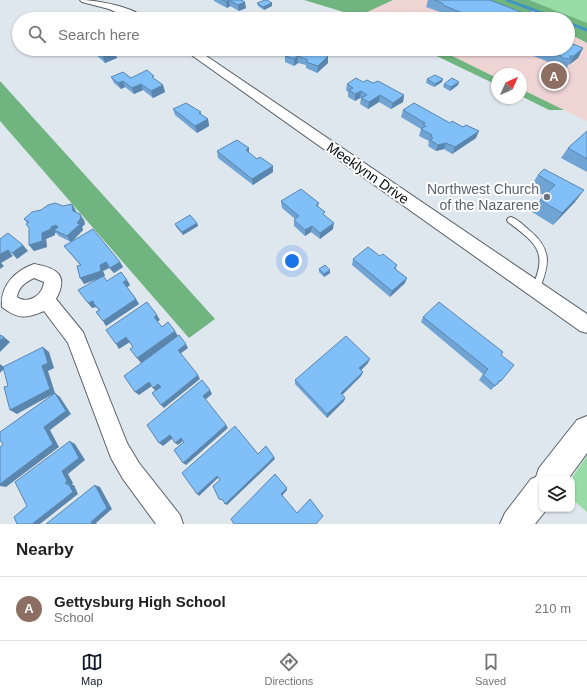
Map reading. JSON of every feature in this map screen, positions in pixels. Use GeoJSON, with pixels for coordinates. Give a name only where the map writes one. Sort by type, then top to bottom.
{"type":"FeatureCollection","features":[{"type":"Feature","properties":{"kind":"main road"},"geometry":{"type":"LineString","coordinates":[[552,476],[587,430]]}},
{"type":"Feature","properties":{"kind":"main road"},"geometry":{"type":"LineString","coordinates":[[516,524],[539,494]]}},
{"type":"Feature","properties":{"kind":"street"},"geometry":{"type":"LineString","coordinates":[[85,0],[112,7],[124,12]]}},
{"type":"Feature","properties":{"kind":"street","name":"Meeklynn Drive"},"geometry":{"type":"LineString","coordinates":[[199,56],[587,325]]}},
{"type":"Feature","properties":{"kind":"street"},"geometry":{"type":"LineString","coordinates":[[41,271],[52,276],[54,282],[51,294],[46,300],[39,304],[24,309],[4,303],[13,283],[26,274],[41,271]]}},
{"type":"Feature","properties":{"kind":"street"},"geometry":{"type":"LineString","coordinates":[[46,300],[76,338],[119,450],[128,466],[171,524]]}},
{"type":"Feature","properties":{"kind":"lane"},"geometry":{"type":"LineString","coordinates":[[511,220],[533,236],[544,255],[545,268],[535,290]]}},
{"type":"Feature","properties":{"kind":"shaded area"},"geometry":{"type":"Polygon","coordinates":[[[393,0],[486,0],[517,12],[367,12],[393,0]]]}},
{"type":"Feature","properties":{"kind":"shaded area"},"geometry":{"type":"Polygon","coordinates":[[[575,37],[587,43],[587,121],[527,92],[527,68],[491,68],[491,75],[452,56],[575,56],[575,37]]]}},
{"type":"Feature","properties":{"kind":"green space"},"geometry":{"type":"Polygon","coordinates":[[[304,0],[393,0],[367,12],[344,12],[304,0]]]}},
{"type":"Feature","properties":{"kind":"green space"},"geometry":{"type":"Polygon","coordinates":[[[486,0],[529,0],[559,12],[517,12],[486,0]]]}},
{"type":"Feature","properties":{"kind":"green space"},"geometry":{"type":"Polygon","coordinates":[[[511,0],[587,0],[587,29],[575,23],[575,12],[547,12],[511,0]]]}},
{"type":"Feature","properties":{"kind":"green space"},"geometry":{"type":"Polygon","coordinates":[[[575,18],[587,23],[587,43],[575,37],[575,18]]]}},
{"type":"Feature","properties":{"kind":"green space"},"geometry":{"type":"Polygon","coordinates":[[[437,56],[452,56],[491,75],[491,82],[437,56]]]}},
{"type":"Feature","properties":{"kind":"green space"},"geometry":{"type":"Polygon","coordinates":[[[0,81],[215,319],[189,338],[0,121],[0,81]]]}},
{"type":"Feature","properties":{"kind":"green space"},"geometry":{"type":"Polygon","coordinates":[[[527,92],[564,110],[549,110],[527,99],[527,92]]]}},
{"type":"Feature","properties":{"kind":"green space"},"geometry":{"type":"Polygon","coordinates":[[[587,456],[587,512],[575,502],[575,476],[573,476],[587,456]]]}},
{"type":"Feature","properties":{"kind":"building"},"geometry":{"type":"Polygon","coordinates":[[[229,0],[241,0],[245,2],[238,5],[229,0]]]}},
{"type":"Feature","properties":{"kind":"building"},"geometry":{"type":"Polygon","coordinates":[[[265,0],[272,3],[263,7],[257,3],[265,0]]]}},
{"type":"Feature","properties":{"kind":"building"},"geometry":{"type":"Polygon","coordinates":[[[434,0],[490,0],[521,12],[460,12],[445,6],[434,0]]]}},
{"type":"Feature","properties":{"kind":"building"},"geometry":{"type":"Polygon","coordinates":[[[575,45],[583,48],[575,55],[575,45]]]}},
{"type":"Feature","properties":{"kind":"building"},"geometry":{"type":"Polygon","coordinates":[[[285,56],[298,56],[294,59],[285,56]]]}},
{"type":"Feature","properties":{"kind":"building"},"geometry":{"type":"Polygon","coordinates":[[[298,56],[328,56],[318,66],[306,62],[308,60],[298,56]]]}},
{"type":"Feature","properties":{"kind":"building"},"geometry":{"type":"Polygon","coordinates":[[[561,56],[569,56],[572,59],[562,58],[561,56]]]}},
{"type":"Feature","properties":{"kind":"building"},"geometry":{"type":"Polygon","coordinates":[[[147,70],[154,76],[152,77],[163,85],[151,91],[141,84],[132,88],[123,81],[118,83],[111,77],[123,72],[131,78],[147,70]]]}},
{"type":"Feature","properties":{"kind":"building"},"geometry":{"type":"Polygon","coordinates":[[[435,75],[443,79],[435,84],[427,79],[435,75]]]}},
{"type":"Feature","properties":{"kind":"building"},"geometry":{"type":"Polygon","coordinates":[[[356,78],[363,82],[367,80],[373,83],[378,81],[404,95],[393,103],[380,95],[369,102],[361,98],[367,95],[361,91],[355,94],[349,90],[353,88],[347,84],[356,78]]]}},
{"type":"Feature","properties":{"kind":"building"},"geometry":{"type":"Polygon","coordinates":[[[452,78],[459,82],[451,87],[444,84],[452,78]]]}},
{"type":"Feature","properties":{"kind":"building"},"geometry":{"type":"Polygon","coordinates":[[[186,103],[201,112],[199,113],[208,119],[195,126],[173,109],[186,103]]]}},
{"type":"Feature","properties":{"kind":"building"},"geometry":{"type":"Polygon","coordinates":[[[414,103],[450,123],[452,121],[463,127],[466,125],[479,131],[455,147],[446,143],[438,145],[430,140],[433,138],[430,136],[432,135],[421,129],[426,126],[423,124],[425,123],[403,110],[414,103]]]}},
{"type":"Feature","properties":{"kind":"building"},"geometry":{"type":"Polygon","coordinates":[[[587,131],[587,159],[568,148],[587,131]]]}},
{"type":"Feature","properties":{"kind":"building"},"geometry":{"type":"Polygon","coordinates":[[[237,140],[249,148],[246,150],[257,159],[260,157],[273,166],[252,179],[217,151],[237,140]]]}},
{"type":"Feature","properties":{"kind":"building"},"geometry":{"type":"Polygon","coordinates":[[[544,169],[584,190],[562,213],[540,200],[555,185],[538,175],[544,169]]]}},
{"type":"Feature","properties":{"kind":"building"},"geometry":{"type":"Polygon","coordinates":[[[301,189],[319,203],[316,205],[325,212],[323,214],[334,223],[320,233],[312,226],[305,230],[294,220],[299,216],[281,201],[301,189]]]}},
{"type":"Feature","properties":{"kind":"building"},"geometry":{"type":"Polygon","coordinates":[[[55,203],[63,206],[72,204],[73,211],[80,214],[81,218],[77,223],[80,224],[67,236],[54,230],[58,227],[56,225],[51,227],[51,229],[42,233],[42,241],[29,245],[29,228],[26,224],[29,222],[24,219],[32,212],[41,210],[48,205],[55,203]]]}},
{"type":"Feature","properties":{"kind":"building"},"geometry":{"type":"Polygon","coordinates":[[[190,215],[197,223],[182,232],[175,224],[190,215]]]}},
{"type":"Feature","properties":{"kind":"building"},"geometry":{"type":"Polygon","coordinates":[[[93,229],[120,262],[110,268],[106,262],[100,265],[101,271],[80,278],[77,266],[81,265],[64,246],[93,229]]]}},
{"type":"Feature","properties":{"kind":"building"},"geometry":{"type":"Polygon","coordinates":[[[8,233],[23,245],[12,253],[8,250],[0,254],[0,239],[8,233]]]}},
{"type":"Feature","properties":{"kind":"building"},"geometry":{"type":"Polygon","coordinates":[[[368,247],[380,256],[383,254],[397,265],[394,268],[407,278],[392,291],[353,259],[368,247]]]}},
{"type":"Feature","properties":{"kind":"building"},"geometry":{"type":"Polygon","coordinates":[[[325,265],[330,270],[324,274],[319,269],[325,265]]]}},
{"type":"Feature","properties":{"kind":"building"},"geometry":{"type":"Polygon","coordinates":[[[121,272],[127,280],[123,282],[136,299],[103,321],[96,312],[100,310],[93,301],[88,303],[78,290],[103,276],[107,281],[121,272]]]}},
{"type":"Feature","properties":{"kind":"building"},"geometry":{"type":"Polygon","coordinates":[[[147,302],[157,315],[154,317],[162,327],[168,322],[175,331],[137,358],[130,349],[133,347],[126,337],[116,344],[106,330],[147,302]]]}},
{"type":"Feature","properties":{"kind":"building"},"geometry":{"type":"Polygon","coordinates":[[[439,302],[503,352],[501,355],[514,365],[495,386],[483,375],[488,369],[423,317],[439,302]]]}},
{"type":"Feature","properties":{"kind":"building"},"geometry":{"type":"Polygon","coordinates":[[[0,335],[4,337],[0,341],[0,335]]]}},
{"type":"Feature","properties":{"kind":"building"},"geometry":{"type":"Polygon","coordinates":[[[179,335],[186,344],[178,350],[198,375],[161,405],[152,393],[161,387],[158,384],[153,388],[149,382],[135,392],[124,376],[179,335]]]}},
{"type":"Feature","properties":{"kind":"building"},"geometry":{"type":"Polygon","coordinates":[[[346,336],[370,359],[359,368],[363,372],[341,393],[345,398],[327,414],[295,380],[346,336]]]}},
{"type":"Feature","properties":{"kind":"building"},"geometry":{"type":"Polygon","coordinates":[[[43,347],[48,363],[42,366],[50,389],[10,410],[4,387],[8,386],[3,367],[43,347]]]}},
{"type":"Feature","properties":{"kind":"building"},"geometry":{"type":"Polygon","coordinates":[[[202,380],[210,390],[203,396],[226,425],[183,463],[174,450],[184,442],[181,438],[175,443],[170,435],[159,443],[147,425],[202,380]]]}},
{"type":"Feature","properties":{"kind":"building"},"geometry":{"type":"Polygon","coordinates":[[[55,393],[66,411],[44,427],[53,444],[0,484],[0,447],[3,445],[0,440],[0,432],[55,393]]]}},
{"type":"Feature","properties":{"kind":"building"},"geometry":{"type":"Polygon","coordinates":[[[235,426],[258,454],[266,446],[274,457],[225,504],[223,500],[219,499],[213,486],[220,480],[217,476],[197,494],[182,473],[235,426]]]}},
{"type":"Feature","properties":{"kind":"building"},"geometry":{"type":"Polygon","coordinates":[[[70,441],[79,458],[62,471],[67,481],[65,483],[67,485],[68,483],[73,492],[32,524],[17,524],[14,517],[27,506],[15,482],[70,441]]]}},
{"type":"Feature","properties":{"kind":"building"},"geometry":{"type":"Polygon","coordinates":[[[275,474],[287,488],[281,494],[297,513],[310,499],[323,516],[316,524],[234,524],[231,519],[275,474]]]}},
{"type":"Feature","properties":{"kind":"building"},"geometry":{"type":"Polygon","coordinates":[[[95,485],[107,508],[91,522],[92,524],[46,524],[95,485]]]}},
{"type":"Feature","properties":{"kind":"waterway"},"geometry":{"type":"LineString","coordinates":[[507,0],[539,12]]}},
{"type":"Feature","properties":{"kind":"waterway"},"geometry":{"type":"LineString","coordinates":[[575,26],[587,30]]}},
{"type":"Feature","properties":{"kind":"place","name":"Gettysburg High School"},"geometry":{"type":"Point","coordinates":[554,76]}},
{"type":"Feature","properties":{"kind":"place","name":"Northwest Church of the Nazarene"},"geometry":{"type":"Point","coordinates":[547,197]}}]}
